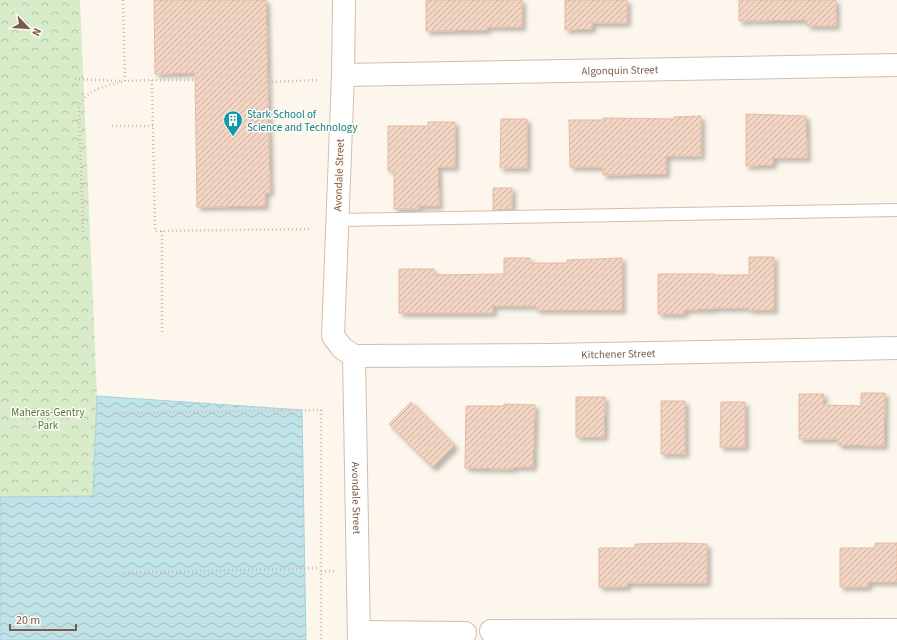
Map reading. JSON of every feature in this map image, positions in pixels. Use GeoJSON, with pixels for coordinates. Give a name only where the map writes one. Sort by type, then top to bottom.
{"type":"FeatureCollection","features":[{"type":"Feature","properties":{"kind":"street","name":"Avondale Street"},"geometry":{"type":"LineString","coordinates":[[344,0],[343,75],[333,336],[348,352],[359,636]]}},
{"type":"Feature","properties":{"kind":"street","name":"Algonquin Street"},"geometry":{"type":"LineString","coordinates":[[343,75],[897,66]]}},
{"type":"Feature","properties":{"kind":"street","name":"Kitchener Street"},"geometry":{"type":"LineString","coordinates":[[348,352],[551,355],[897,348]]}},
{"type":"Feature","properties":{"kind":"street"},"geometry":{"type":"LineString","coordinates":[[491,631],[897,630]]}},
{"type":"Feature","properties":{"kind":"street"},"geometry":{"type":"LineString","coordinates":[[359,636],[465,633]]}},
{"type":"Feature","properties":{"kind":"lane"},"geometry":{"type":"LineString","coordinates":[[338,220],[897,210]]}},
{"type":"Feature","properties":{"kind":"path"},"geometry":{"type":"LineString","coordinates":[[124,0],[125,81]]}},
{"type":"Feature","properties":{"kind":"path"},"geometry":{"type":"LineString","coordinates":[[75,79],[125,81],[195,80]]}},
{"type":"Feature","properties":{"kind":"path"},"geometry":{"type":"LineString","coordinates":[[152,80],[155,231],[312,229]]}},
{"type":"Feature","properties":{"kind":"path"},"geometry":{"type":"LineString","coordinates":[[268,82],[320,80]]}},
{"type":"Feature","properties":{"kind":"path"},"geometry":{"type":"LineString","coordinates":[[83,232],[79,107],[82,100],[90,92],[125,81]]}},
{"type":"Feature","properties":{"kind":"path"},"geometry":{"type":"LineString","coordinates":[[112,126],[153,126]]}},
{"type":"Feature","properties":{"kind":"path"},"geometry":{"type":"LineString","coordinates":[[162,231],[162,334]]}},
{"type":"Feature","properties":{"kind":"path"},"geometry":{"type":"LineString","coordinates":[[113,413],[321,410],[321,640]]}},
{"type":"Feature","properties":{"kind":"path"},"geometry":{"type":"LineString","coordinates":[[124,573],[320,568]]}},
{"type":"Feature","properties":{"kind":"green space","name":"Maheras-Gentry Park"},"geometry":{"type":"Polygon","coordinates":[[[0,0],[80,0],[97,396],[93,496],[0,497],[0,0]]]}},
{"type":"Feature","properties":{"kind":"water"},"geometry":{"type":"Polygon","coordinates":[[[97,396],[302,410],[306,640],[0,640],[0,497],[93,496],[97,396]]]}},
{"type":"Feature","properties":{"kind":"building","name":"Stark School of Science and Technology"},"geometry":{"type":"Polygon","coordinates":[[[154,0],[266,0],[270,193],[265,193],[265,206],[197,207],[195,73],[155,74],[154,0]]]}},
{"type":"Feature","properties":{"kind":"building"},"geometry":{"type":"Polygon","coordinates":[[[426,0],[522,0],[522,27],[487,27],[487,30],[426,31],[426,0]]]}},
{"type":"Feature","properties":{"kind":"building"},"geometry":{"type":"Polygon","coordinates":[[[565,0],[627,0],[627,23],[592,23],[592,29],[565,30],[565,0]]]}},
{"type":"Feature","properties":{"kind":"building"},"geometry":{"type":"Polygon","coordinates":[[[739,0],[836,0],[836,26],[807,26],[807,20],[739,21],[739,0]]]}},
{"type":"Feature","properties":{"kind":"building"},"geometry":{"type":"Polygon","coordinates":[[[746,114],[806,116],[807,158],[773,158],[773,165],[746,166],[746,114]]]}},
{"type":"Feature","properties":{"kind":"building"},"geometry":{"type":"Polygon","coordinates":[[[701,116],[701,156],[666,156],[666,174],[603,175],[603,167],[570,167],[569,120],[603,120],[603,118],[674,119],[674,117],[701,116]]]}},
{"type":"Feature","properties":{"kind":"building"},"geometry":{"type":"Polygon","coordinates":[[[501,119],[527,119],[527,168],[500,168],[501,119]]]}},
{"type":"Feature","properties":{"kind":"building"},"geometry":{"type":"Polygon","coordinates":[[[428,122],[455,122],[455,167],[438,167],[439,206],[419,206],[419,209],[394,209],[394,171],[388,171],[388,126],[428,126],[428,122]]]}},
{"type":"Feature","properties":{"kind":"building"},"geometry":{"type":"Polygon","coordinates":[[[493,188],[512,188],[512,209],[493,210],[493,188]]]}},
{"type":"Feature","properties":{"kind":"building"},"geometry":{"type":"Polygon","coordinates":[[[749,257],[774,257],[774,310],[714,308],[684,310],[684,314],[658,314],[658,274],[749,275],[749,257]]]}},
{"type":"Feature","properties":{"kind":"building"},"geometry":{"type":"Polygon","coordinates":[[[504,258],[530,258],[530,263],[567,263],[567,260],[622,258],[622,310],[536,310],[536,306],[493,306],[493,313],[399,313],[399,269],[434,269],[434,275],[504,274],[504,258]]]}},
{"type":"Feature","properties":{"kind":"building"},"geometry":{"type":"Polygon","coordinates":[[[861,393],[885,393],[884,446],[838,445],[838,439],[799,439],[799,394],[824,394],[823,405],[861,406],[861,393]]]}},
{"type":"Feature","properties":{"kind":"building"},"geometry":{"type":"Polygon","coordinates":[[[576,397],[605,397],[604,437],[576,437],[576,397]]]}},
{"type":"Feature","properties":{"kind":"building"},"geometry":{"type":"Polygon","coordinates":[[[661,401],[685,401],[685,454],[661,454],[661,401]]]}},
{"type":"Feature","properties":{"kind":"building"},"geometry":{"type":"Polygon","coordinates":[[[411,402],[455,446],[433,468],[389,424],[411,402]]]}},
{"type":"Feature","properties":{"kind":"building"},"geometry":{"type":"Polygon","coordinates":[[[721,402],[745,402],[745,447],[720,447],[721,402]]]}},
{"type":"Feature","properties":{"kind":"building"},"geometry":{"type":"Polygon","coordinates":[[[504,404],[535,405],[533,467],[514,467],[513,469],[465,468],[466,406],[504,406],[504,404]]]}},
{"type":"Feature","properties":{"kind":"building"},"geometry":{"type":"Polygon","coordinates":[[[875,543],[897,543],[897,582],[868,582],[868,587],[840,587],[840,548],[875,548],[875,543]]]}},
{"type":"Feature","properties":{"kind":"building"},"geometry":{"type":"Polygon","coordinates":[[[635,544],[707,544],[707,583],[627,583],[627,587],[599,587],[599,548],[635,548],[635,544]]]}},
{"type":"Feature","properties":{"kind":"place","name":"Stark School of Science and Technology"},"geometry":{"type":"Point","coordinates":[233,137]}}]}
